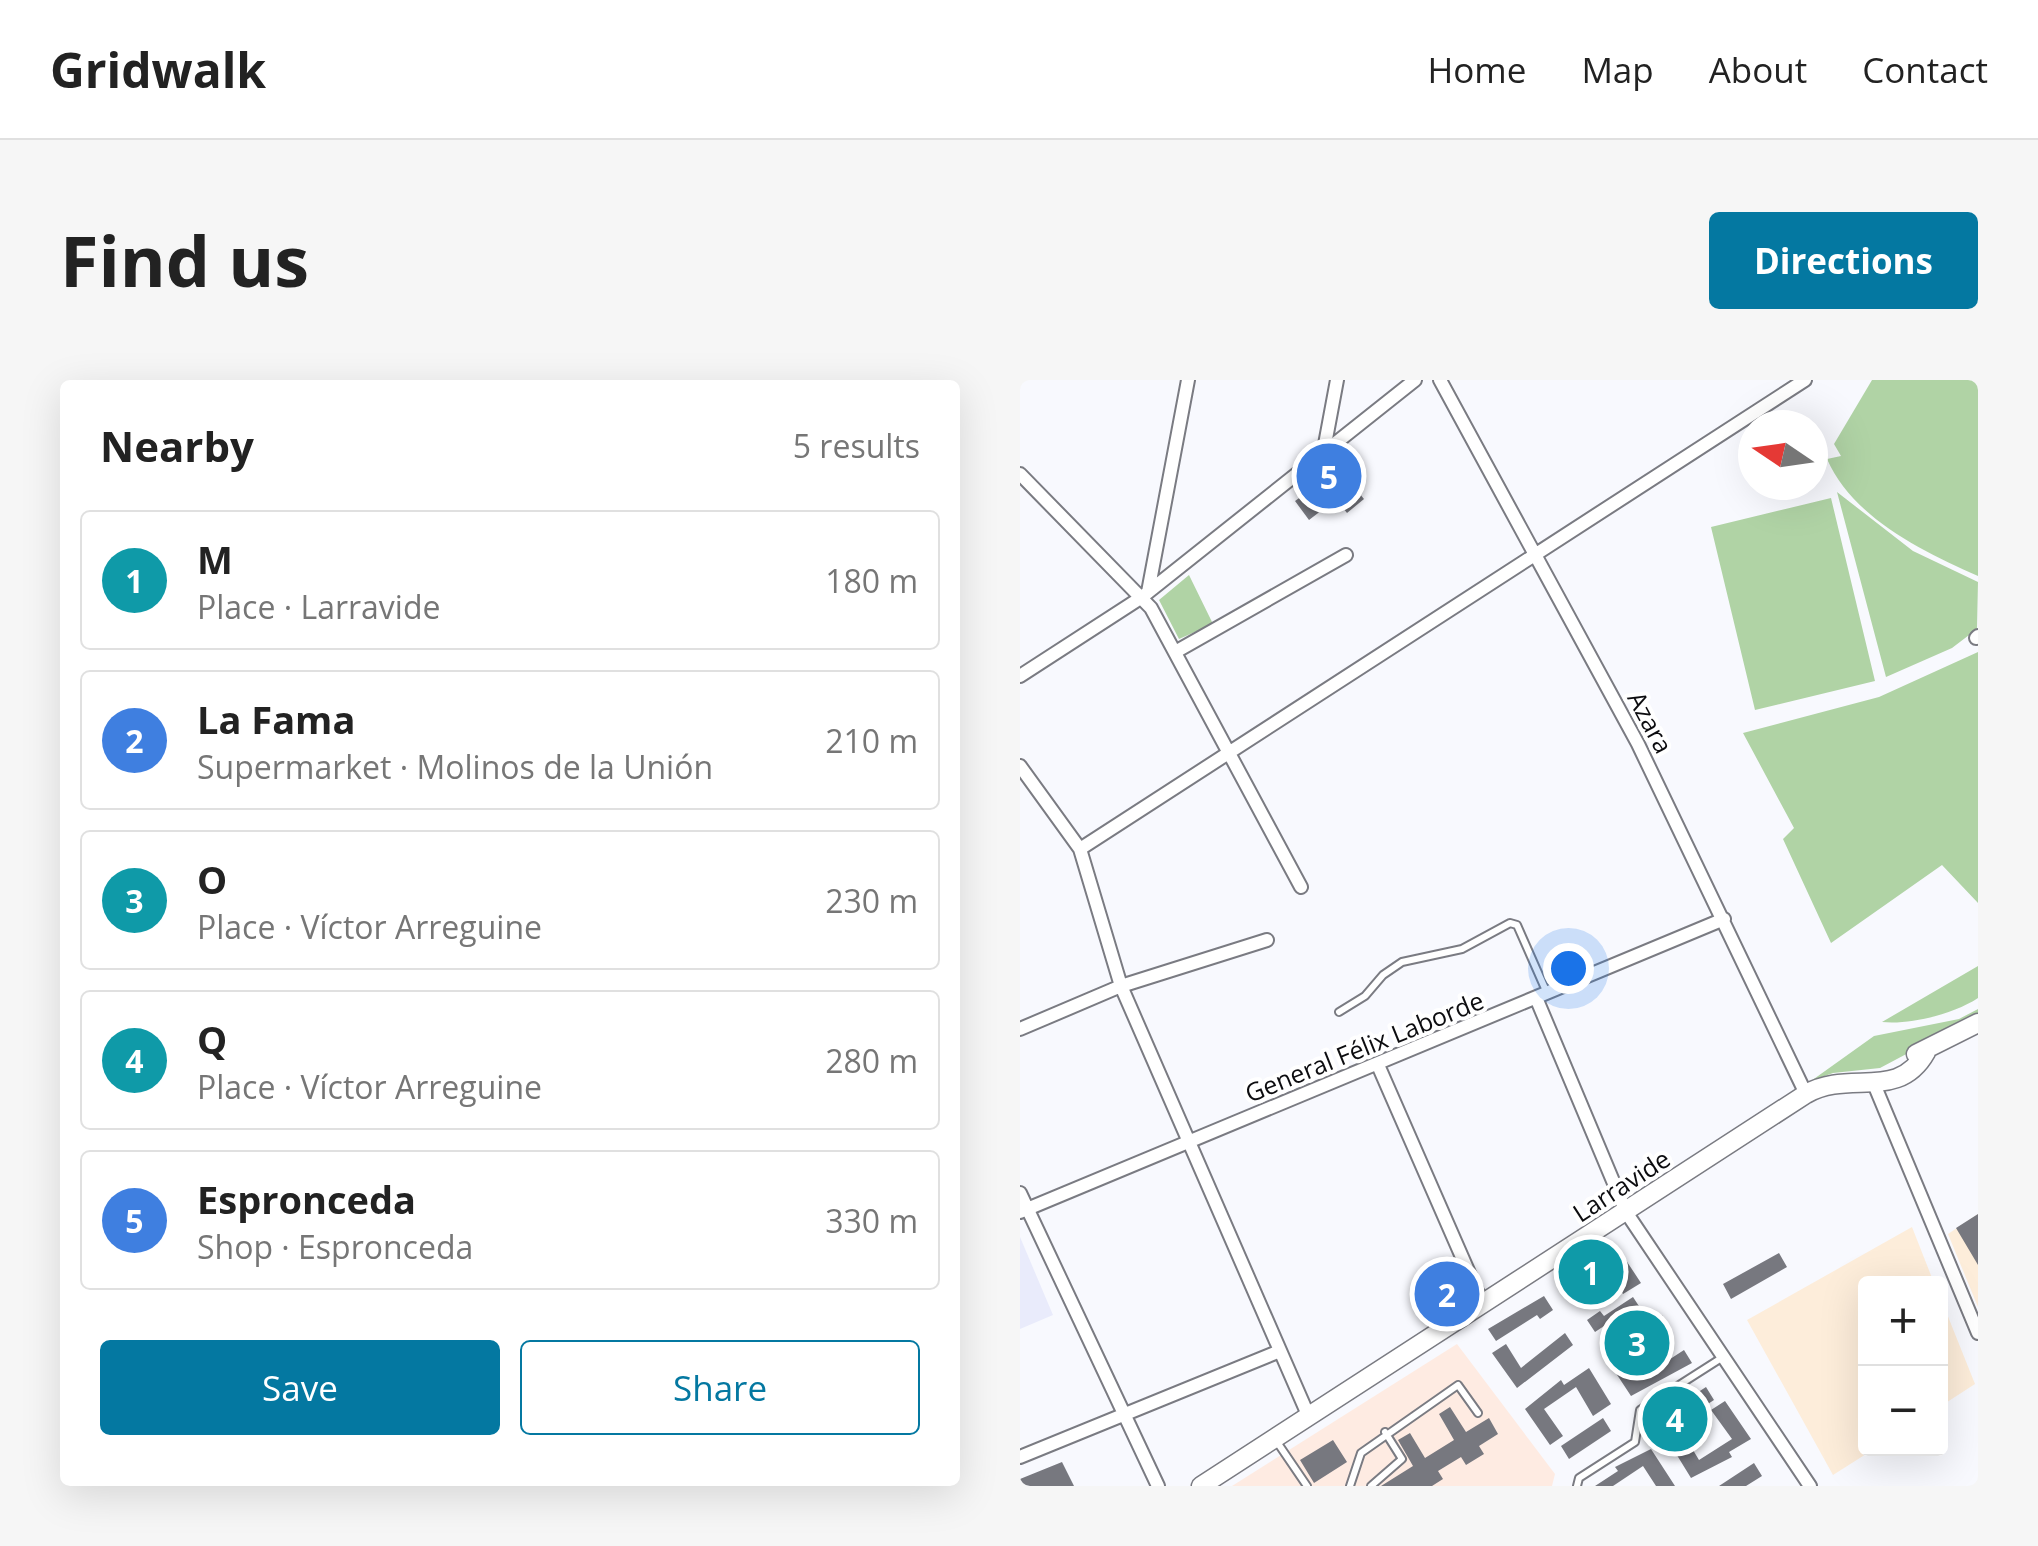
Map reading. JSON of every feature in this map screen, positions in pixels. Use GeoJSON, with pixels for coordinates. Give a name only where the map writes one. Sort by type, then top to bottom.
{"type":"FeatureCollection","features":[{"type":"Feature","properties":{"kind":"street"},"geometry":{"type":"LineString","coordinates":[[1145,594],[1188,380]]}},
{"type":"Feature","properties":{"kind":"street"},"geometry":{"type":"LineString","coordinates":[[1323,454],[1337,380]]}},
{"type":"Feature","properties":{"kind":"street"},"geometry":{"type":"LineString","coordinates":[[1020,676],[1145,594],[1415,380]]}},
{"type":"Feature","properties":{"kind":"street","name":"Azara"},"geometry":{"type":"LineString","coordinates":[[1440,380],[1638,744],[1806,1094]]}},
{"type":"Feature","properties":{"kind":"street"},"geometry":{"type":"LineString","coordinates":[[1080,848],[1804,380]]}},
{"type":"Feature","properties":{"kind":"street"},"geometry":{"type":"LineString","coordinates":[[1020,474],[1145,594],[1301,887]]}},
{"type":"Feature","properties":{"kind":"street"},"geometry":{"type":"LineString","coordinates":[[1176,651],[1346,555]]}},
{"type":"Feature","properties":{"kind":"street"},"geometry":{"type":"LineString","coordinates":[[1020,766],[1080,848],[1121,986],[1310,1417]]}},
{"type":"Feature","properties":{"kind":"street","name":"General Félix Laborde"},"geometry":{"type":"LineString","coordinates":[[1024,1211],[1724,919]]}},
{"type":"Feature","properties":{"kind":"street"},"geometry":{"type":"LineString","coordinates":[[1020,1029],[1121,986],[1267,940]]}},
{"type":"Feature","properties":{"kind":"street"},"geometry":{"type":"LineString","coordinates":[[1542,997],[1626,1212],[1810,1486]]}},
{"type":"Feature","properties":{"kind":"street","name":"Larravide"},"geometry":{"type":"LineString","coordinates":[[1202,1486],[1806,1094],[1833,1081],[1874,1084],[1893,1080],[1926,1052],[1978,1023]]}},
{"type":"Feature","properties":{"kind":"street"},"geometry":{"type":"LineString","coordinates":[[1378,1066],[1482,1305]]}},
{"type":"Feature","properties":{"kind":"street"},"geometry":{"type":"LineString","coordinates":[[1874,1084],[1978,1333]]}},
{"type":"Feature","properties":{"kind":"street"},"geometry":{"type":"LineString","coordinates":[[1020,1193],[1024,1211],[1127,1414],[1158,1486]]}},
{"type":"Feature","properties":{"kind":"street"},"geometry":{"type":"LineString","coordinates":[[1020,1457],[1280,1351]]}},
{"type":"Feature","properties":{"kind":"lane"},"geometry":{"type":"LineString","coordinates":[[1340,1012],[1365,996],[1402,962],[1462,950],[1510,923],[1517,926],[1542,997]]}},
{"type":"Feature","properties":{"kind":"lane"},"geometry":{"type":"LineString","coordinates":[[1577,1486],[1578,1478],[1634,1442],[1640,1410],[1723,1357]]}},
{"type":"Feature","properties":{"kind":"lane"},"geometry":{"type":"LineString","coordinates":[[1350,1486],[1361,1453],[1385,1432],[1458,1386],[1478,1413]]}},
{"type":"Feature","properties":{"kind":"lane"},"geometry":{"type":"LineString","coordinates":[[1371,1486],[1402,1459],[1385,1432]]}},
{"type":"Feature","properties":{"kind":"lane"},"geometry":{"type":"LineString","coordinates":[[1275,1440],[1307,1486]]}},
{"type":"Feature","properties":{"kind":"shaded area"},"geometry":{"type":"Polygon","coordinates":[[[1978,1214],[1978,1307],[1948,1234],[1978,1214]]]}},
{"type":"Feature","properties":{"kind":"shaded area"},"geometry":{"type":"Polygon","coordinates":[[[1912,1227],[1931,1276],[1858,1276],[1858,1456],[1863,1456],[1833,1475],[1747,1320],[1912,1227]]]}},
{"type":"Feature","properties":{"kind":"shaded area"},"geometry":{"type":"Polygon","coordinates":[[[1020,1237],[1053,1315],[1020,1329],[1020,1237]]]}},
{"type":"Feature","properties":{"kind":"shaded area"},"geometry":{"type":"Polygon","coordinates":[[[1948,1316],[1975,1384],[1948,1401],[1948,1316]]]}},
{"type":"Feature","properties":{"kind":"shaded area"},"geometry":{"type":"Polygon","coordinates":[[[1457,1344],[1555,1474],[1552,1486],[1232,1486],[1457,1344]]]}},
{"type":"Feature","properties":{"kind":"green space"},"geometry":{"type":"Polygon","coordinates":[[[1872,380],[1978,380],[1978,576],[1912,544],[1871,515],[1854,499],[1828,461],[1841,456],[1834,444],[1872,380]]]}},
{"type":"Feature","properties":{"kind":"green space"},"geometry":{"type":"Polygon","coordinates":[[[1837,492],[1913,551],[1978,582],[1977,629],[1952,648],[1886,677],[1837,492]]]}},
{"type":"Feature","properties":{"kind":"green space"},"geometry":{"type":"Polygon","coordinates":[[[1831,498],[1875,681],[1755,710],[1711,527],[1831,498]]]}},
{"type":"Feature","properties":{"kind":"green space"},"geometry":{"type":"Polygon","coordinates":[[[1189,575],[1213,624],[1179,639],[1159,600],[1189,575]]]}},
{"type":"Feature","properties":{"kind":"green space"},"geometry":{"type":"Polygon","coordinates":[[[1978,652],[1978,903],[1942,865],[1831,943],[1783,839],[1794,828],[1743,733],[1879,697],[1978,652]]]}},
{"type":"Feature","properties":{"kind":"green space"},"geometry":{"type":"Polygon","coordinates":[[[1978,966],[1978,998],[1932,1017],[1882,1022],[1978,966]]]}},
{"type":"Feature","properties":{"kind":"green space"},"geometry":{"type":"Polygon","coordinates":[[[1978,1009],[1978,1016],[1880,1068],[1833,1073],[1811,1081],[1874,1036],[1959,1019],[1978,1009]]]}},
{"type":"Feature","properties":{"kind":"building"},"geometry":{"type":"Polygon","coordinates":[[[1337,466],[1364,499],[1347,513],[1321,480],[1337,466]]]}},
{"type":"Feature","properties":{"kind":"building"},"geometry":{"type":"Polygon","coordinates":[[[1309,491],[1322,510],[1309,520],[1295,501],[1309,491]]]}},
{"type":"Feature","properties":{"kind":"building"},"geometry":{"type":"Polygon","coordinates":[[[1978,1214],[1978,1265],[1956,1228],[1978,1214]]]}},
{"type":"Feature","properties":{"kind":"building"},"geometry":{"type":"Polygon","coordinates":[[[1616,1245],[1641,1283],[1623,1294],[1607,1269],[1572,1297],[1564,1284],[1616,1245]]]}},
{"type":"Feature","properties":{"kind":"building"},"geometry":{"type":"Polygon","coordinates":[[[1779,1253],[1787,1267],[1731,1299],[1723,1284],[1779,1253]]]}},
{"type":"Feature","properties":{"kind":"building"},"geometry":{"type":"Polygon","coordinates":[[[1544,1296],[1553,1310],[1540,1319],[1537,1315],[1496,1341],[1488,1329],[1544,1296]]]}},
{"type":"Feature","properties":{"kind":"building"},"geometry":{"type":"Polygon","coordinates":[[[1633,1297],[1650,1323],[1662,1315],[1670,1328],[1625,1358],[1638,1380],[1684,1350],[1692,1363],[1631,1396],[1606,1358],[1627,1344],[1628,1338],[1616,1318],[1595,1332],[1587,1320],[1600,1311],[1604,1316],[1633,1297]]]}},
{"type":"Feature","properties":{"kind":"building"},"geometry":{"type":"Polygon","coordinates":[[[1565,1333],[1573,1345],[1517,1388],[1492,1353],[1506,1344],[1521,1368],[1565,1333]]]}},
{"type":"Feature","properties":{"kind":"building"},"geometry":{"type":"Polygon","coordinates":[[[1589,1368],[1611,1404],[1593,1416],[1576,1387],[1544,1409],[1563,1436],[1550,1445],[1525,1409],[1561,1380],[1564,1385],[1589,1368]]]}},
{"type":"Feature","properties":{"kind":"building"},"geometry":{"type":"Polygon","coordinates":[[[1706,1387],[1714,1400],[1671,1428],[1663,1415],[1706,1387]]]}},
{"type":"Feature","properties":{"kind":"building"},"geometry":{"type":"Polygon","coordinates":[[[1725,1401],[1751,1439],[1729,1452],[1732,1457],[1691,1478],[1667,1439],[1681,1430],[1699,1460],[1732,1439],[1711,1410],[1725,1401]]]}},
{"type":"Feature","properties":{"kind":"building"},"geometry":{"type":"Polygon","coordinates":[[[1450,1407],[1466,1432],[1489,1418],[1498,1434],[1479,1446],[1484,1454],[1466,1465],[1461,1457],[1438,1471],[1443,1479],[1432,1486],[1381,1486],[1413,1466],[1398,1440],[1410,1433],[1425,1458],[1454,1440],[1439,1414],[1450,1407]]]}},
{"type":"Feature","properties":{"kind":"building"},"geometry":{"type":"Polygon","coordinates":[[[1603,1418],[1611,1431],[1569,1459],[1561,1446],[1603,1418]]]}},
{"type":"Feature","properties":{"kind":"building"},"geometry":{"type":"Polygon","coordinates":[[[1333,1440],[1347,1462],[1314,1483],[1300,1460],[1333,1440]]]}},
{"type":"Feature","properties":{"kind":"building"},"geometry":{"type":"Polygon","coordinates":[[[1651,1449],[1675,1486],[1656,1486],[1643,1466],[1613,1486],[1595,1486],[1618,1471],[1615,1467],[1651,1449]]]}},
{"type":"Feature","properties":{"kind":"building"},"geometry":{"type":"Polygon","coordinates":[[[1062,1462],[1074,1486],[1020,1486],[1020,1479],[1062,1462]]]}},
{"type":"Feature","properties":{"kind":"building"},"geometry":{"type":"Polygon","coordinates":[[[1754,1463],[1762,1476],[1746,1486],[1719,1486],[1754,1463]]]}},
{"type":"Feature","properties":{"kind":"place","name":"Espronceda"},"geometry":{"type":"Point","coordinates":[1329,476]}},
{"type":"Feature","properties":{"kind":"place","name":"M"},"geometry":{"type":"Point","coordinates":[1591,1272]}},
{"type":"Feature","properties":{"kind":"place","name":"La Fama"},"geometry":{"type":"Point","coordinates":[1447,1294]}},
{"type":"Feature","properties":{"kind":"place","name":"O"},"geometry":{"type":"Point","coordinates":[1637,1343]}},
{"type":"Feature","properties":{"kind":"place","name":"Q"},"geometry":{"type":"Point","coordinates":[1675,1419]}}]}
